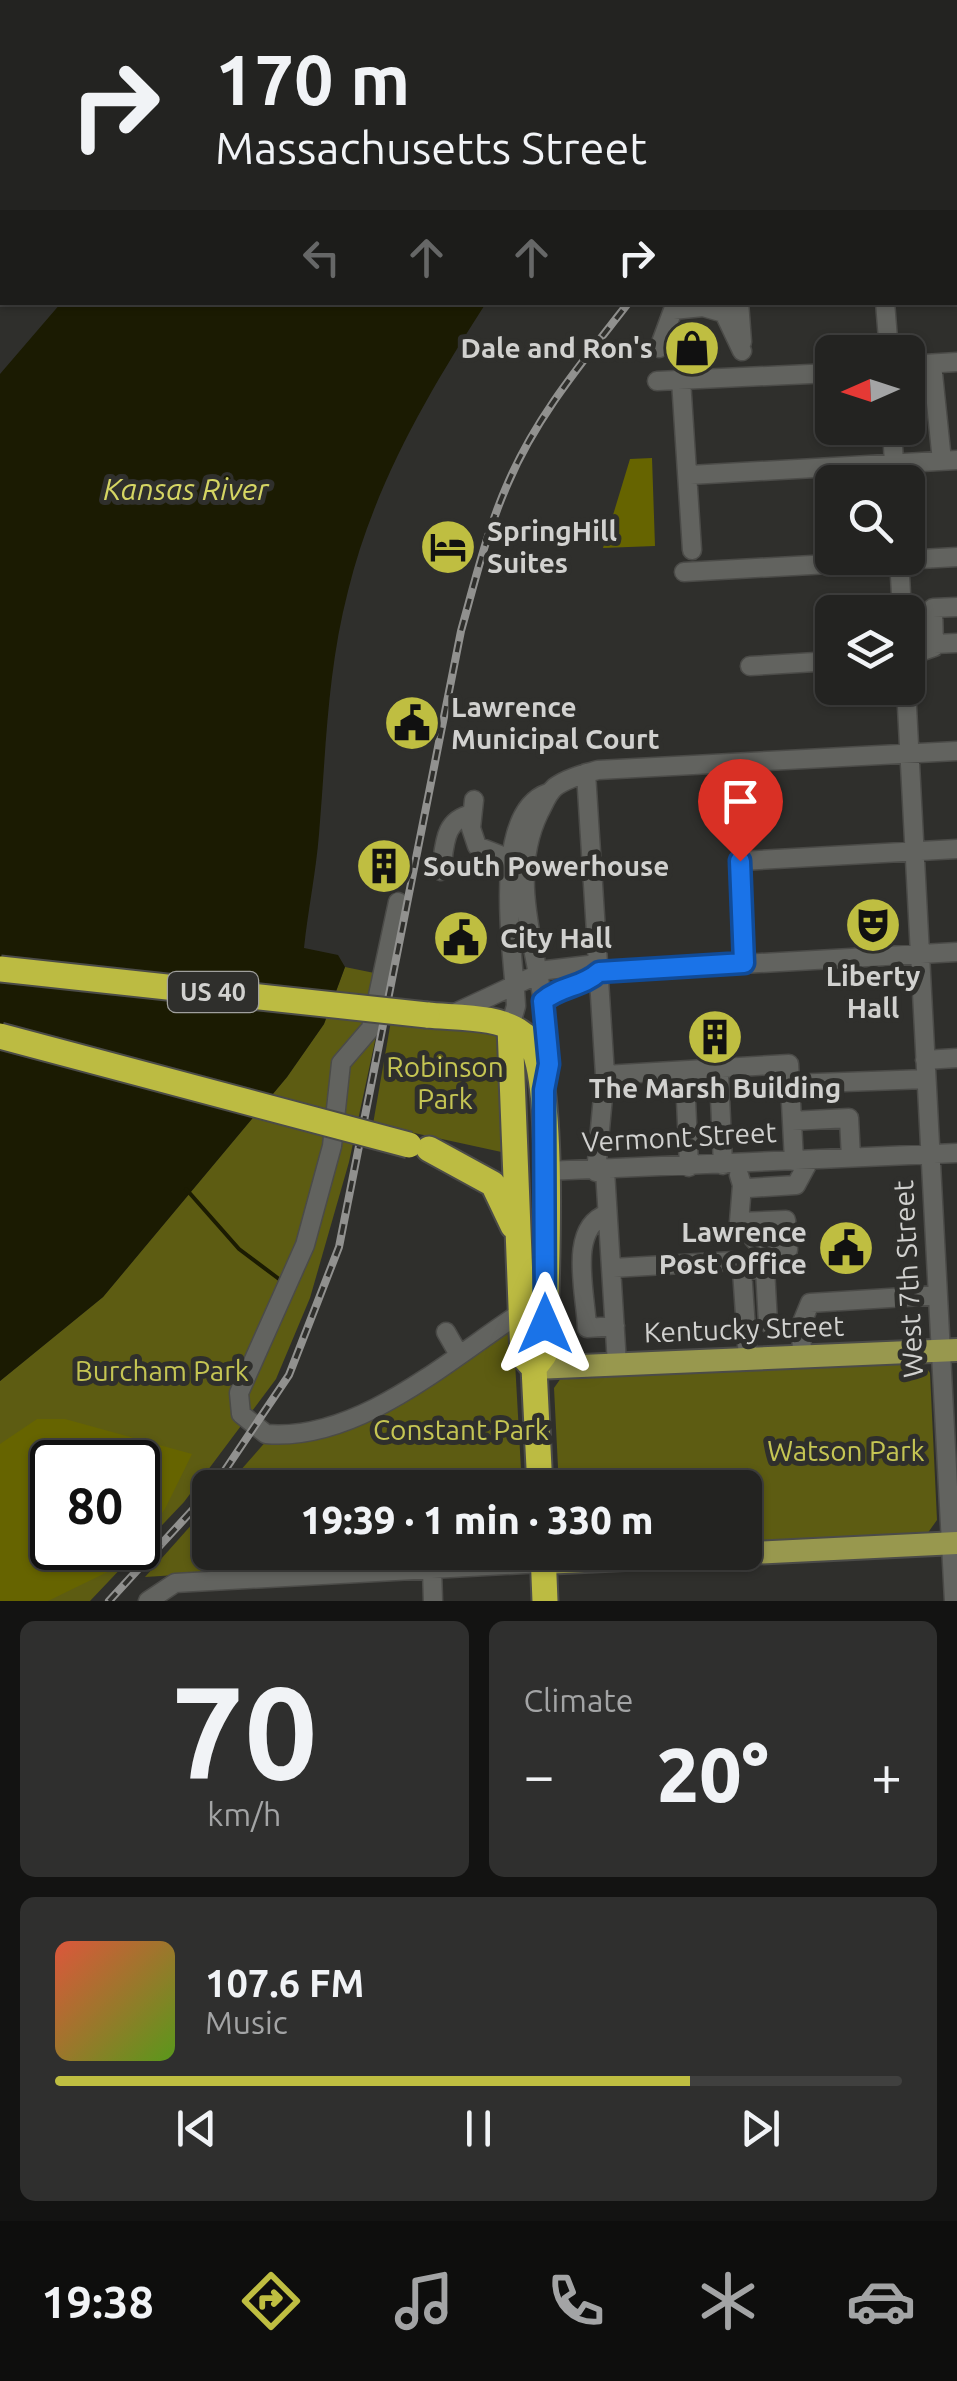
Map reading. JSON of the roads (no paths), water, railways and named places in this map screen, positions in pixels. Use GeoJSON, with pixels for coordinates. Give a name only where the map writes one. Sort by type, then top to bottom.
{"type":"FeatureCollection","features":[{"type":"Feature","properties":{"kind":"highway","name":"US 40"},"geometry":{"type":"LineString","coordinates":[[0,969],[510,1027]]}},
{"type":"Feature","properties":{"kind":"highway"},"geometry":{"type":"LineString","coordinates":[[510,1027],[526,1036],[536,1050],[544,1090],[544,1354],[534,1368]]}},
{"type":"Feature","properties":{"kind":"highway"},"geometry":{"type":"LineString","coordinates":[[510,1027],[524,1356],[534,1368],[539,1470]]}},
{"type":"Feature","properties":{"kind":"highway","name":"Vermont Street"},"geometry":{"type":"LineString","coordinates":[[0,1036],[419,1147],[546,1172]]}},
{"type":"Feature","properties":{"kind":"highway"},"geometry":{"type":"LineString","coordinates":[[419,1147],[497,1188],[521,1252]]}},
{"type":"Feature","properties":{"kind":"highway"},"geometry":{"type":"LineString","coordinates":[[544,1570],[545,1601]]}},
{"type":"Feature","properties":{"kind":"main road","name":"Kentucky Street"},"geometry":{"type":"LineString","coordinates":[[534,1368],[948,1350]]}},
{"type":"Feature","properties":{"kind":"main road"},"geometry":{"type":"LineString","coordinates":[[762,1550],[954,1543]]}},
{"type":"Feature","properties":{"kind":"street"},"geometry":{"type":"LineString","coordinates":[[739,305],[744,377]]}},
{"type":"Feature","properties":{"kind":"street"},"geometry":{"type":"LineString","coordinates":[[885,305],[887,335]]}},
{"type":"Feature","properties":{"kind":"street"},"geometry":{"type":"LineString","coordinates":[[659,348],[674,310],[703,307],[724,313],[742,351]]}},
{"type":"Feature","properties":{"kind":"street"},"geometry":{"type":"LineString","coordinates":[[925,364],[957,362]]}},
{"type":"Feature","properties":{"kind":"street"},"geometry":{"type":"LineString","coordinates":[[925,466],[950,461],[932,364]]}},
{"type":"Feature","properties":{"kind":"street"},"geometry":{"type":"LineString","coordinates":[[657,381],[815,373]]}},
{"type":"Feature","properties":{"kind":"street"},"geometry":{"type":"LineString","coordinates":[[681,380],[692,550]]}},
{"type":"Feature","properties":{"kind":"street"},"geometry":{"type":"LineString","coordinates":[[690,476],[815,474]]}},
{"type":"Feature","properties":{"kind":"street"},"geometry":{"type":"LineString","coordinates":[[925,558],[957,557]]}},
{"type":"Feature","properties":{"kind":"street"},"geometry":{"type":"LineString","coordinates":[[684,572],[815,564]]}},
{"type":"Feature","properties":{"kind":"street"},"geometry":{"type":"LineString","coordinates":[[934,644],[932,608],[957,607]]}},
{"type":"Feature","properties":{"kind":"street"},"geometry":{"type":"LineString","coordinates":[[925,653],[934,644],[957,643]]}},
{"type":"Feature","properties":{"kind":"street"},"geometry":{"type":"LineString","coordinates":[[750,666],[815,662]]}},
{"type":"Feature","properties":{"kind":"street","name":"West 7th Street"},"geometry":{"type":"LineString","coordinates":[[907,705],[937,1295],[948,1350],[954,1601]]}},
{"type":"Feature","properties":{"kind":"street"},"geometry":{"type":"LineString","coordinates":[[510,1027],[515,986],[510,859],[520,818],[536,797],[586,773],[957,752]]}},
{"type":"Feature","properties":{"kind":"street"},"geometry":{"type":"LineString","coordinates":[[586,773],[605,1075],[600,1172],[611,1241],[617,1364]]}},
{"type":"Feature","properties":{"kind":"street"},"geometry":{"type":"LineString","coordinates":[[544,1090],[549,1064],[525,860],[529,835],[549,793]]}},
{"type":"Feature","properties":{"kind":"street"},"geometry":{"type":"LineString","coordinates":[[441,871],[448,828],[473,807],[470,828],[477,846],[510,859]]}},
{"type":"Feature","properties":{"kind":"street"},"geometry":{"type":"LineString","coordinates":[[744,963],[740,861],[957,849]]}},
{"type":"Feature","properties":{"kind":"street"},"geometry":{"type":"LineString","coordinates":[[398,902],[371,1028],[341,1063],[332,1146],[305,1245],[239,1393],[240,1412],[266,1434],[316,1428],[403,1394],[522,1312]]}},
{"type":"Feature","properties":{"kind":"street"},"geometry":{"type":"LineString","coordinates":[[434,1016],[471,1008],[538,974],[589,966],[599,972],[957,952]]}},
{"type":"Feature","properties":{"kind":"street"},"geometry":{"type":"LineString","coordinates":[[543,1001],[563,987],[591,980],[599,972]]}},
{"type":"Feature","properties":{"kind":"street"},"geometry":{"type":"LineString","coordinates":[[925,1060],[957,1058]]}},
{"type":"Feature","properties":{"kind":"street"},"geometry":{"type":"LineString","coordinates":[[605,1075],[789,1064],[792,1121],[802,1161],[796,1186],[742,1185]]}},
{"type":"Feature","properties":{"kind":"street"},"geometry":{"type":"LineString","coordinates":[[650,1072],[652,1094]]}},
{"type":"Feature","properties":{"kind":"street"},"geometry":{"type":"LineString","coordinates":[[719,1075],[731,1165],[742,1185],[739,1222],[765,1260],[768,1322]]}},
{"type":"Feature","properties":{"kind":"street"},"geometry":{"type":"LineString","coordinates":[[685,1078],[689,1167]]}},
{"type":"Feature","properties":{"kind":"street"},"geometry":{"type":"LineString","coordinates":[[790,1084],[926,1079]]}},
{"type":"Feature","properties":{"kind":"street"},"geometry":{"type":"LineString","coordinates":[[792,1121],[848,1118],[851,1158]]}},
{"type":"Feature","properties":{"kind":"street","name":"Vermont Street"},"geometry":{"type":"LineString","coordinates":[[546,1172],[957,1153]]}},
{"type":"Feature","properties":{"kind":"street"},"geometry":{"type":"LineString","coordinates":[[607,1214],[592,1221],[582,1238],[588,1328],[615,1326]]}},
{"type":"Feature","properties":{"kind":"street"},"geometry":{"type":"LineString","coordinates":[[612,1268],[738,1266],[788,1250],[786,1220],[739,1222]]}},
{"type":"Feature","properties":{"kind":"street"},"geometry":{"type":"LineString","coordinates":[[611,1241],[632,1260],[632,1267]]}},
{"type":"Feature","properties":{"kind":"street"},"geometry":{"type":"LineString","coordinates":[[738,1266],[748,1359]]}},
{"type":"Feature","properties":{"kind":"street"},"geometry":{"type":"LineString","coordinates":[[802,1356],[801,1325],[810,1304],[937,1295]]}},
{"type":"Feature","properties":{"kind":"street"},"geometry":{"type":"LineString","coordinates":[[446,1332],[458,1353]]}},
{"type":"Feature","properties":{"kind":"street"},"geometry":{"type":"LineString","coordinates":[[151,1597],[175,1582],[412,1570]]}},
{"type":"Feature","properties":{"kind":"street"},"geometry":{"type":"LineString","coordinates":[[432,1570],[433,1601]]}},
{"type":"Feature","properties":{"kind":"water","name":"Kansas River"},"geometry":{"type":"Polygon","coordinates":[[[59,305],[485,305],[424,406],[388,477],[359,552],[341,621],[331,682],[318,848],[304,948],[338,955],[345,967],[324,1024],[287,1077],[103,1297],[0,1381],[0,374],[59,305]]]}},
{"type":"Feature","properties":{"kind":"waterway"},"geometry":{"type":"LineString","coordinates":[[186,1189],[239,1249],[279,1279]]}},
{"type":"Feature","properties":{"kind":"railway"},"geometry":{"type":"LineString","coordinates":[[225,1470],[289,1375],[339,1247],[461,631],[494,519],[520,458],[547,411],[627,305]]}},
{"type":"Feature","properties":{"kind":"railway"},"geometry":{"type":"LineString","coordinates":[[109,1601],[192,1511]]}},
{"type":"Feature","properties":{"kind":"place","name":"Dale and Ron's"},"geometry":{"type":"Point","coordinates":[692,348]}},
{"type":"Feature","properties":{"kind":"place","name":"SpringHill Suites"},"geometry":{"type":"Point","coordinates":[448,547]}},
{"type":"Feature","properties":{"kind":"place","name":"Lawrence Municipal Court"},"geometry":{"type":"Point","coordinates":[412,723]}},
{"type":"Feature","properties":{"kind":"place","name":"South Powerhouse"},"geometry":{"type":"Point","coordinates":[384,866]}},
{"type":"Feature","properties":{"kind":"place","name":"Liberty Hall"},"geometry":{"type":"Point","coordinates":[873,925]}},
{"type":"Feature","properties":{"kind":"place","name":"City Hall"},"geometry":{"type":"Point","coordinates":[461,938]}},
{"type":"Feature","properties":{"kind":"place","name":"The Marsh Building"},"geometry":{"type":"Point","coordinates":[715,1037]}},
{"type":"Feature","properties":{"kind":"place","name":"Lawrence Post Office"},"geometry":{"type":"Point","coordinates":[846,1248]}},
{"type":"Feature","properties":{"kind":"park label","name":"Robinson Park"},"geometry":{"type":"Point","coordinates":[445,1083]}},
{"type":"Feature","properties":{"kind":"park label","name":"Burcham Park"},"geometry":{"type":"Point","coordinates":[162,1371]}},
{"type":"Feature","properties":{"kind":"park label","name":"Constant Park"},"geometry":{"type":"Point","coordinates":[461,1430]}},
{"type":"Feature","properties":{"kind":"park label","name":"Watson Park"},"geometry":{"type":"Point","coordinates":[846,1451]}}]}
